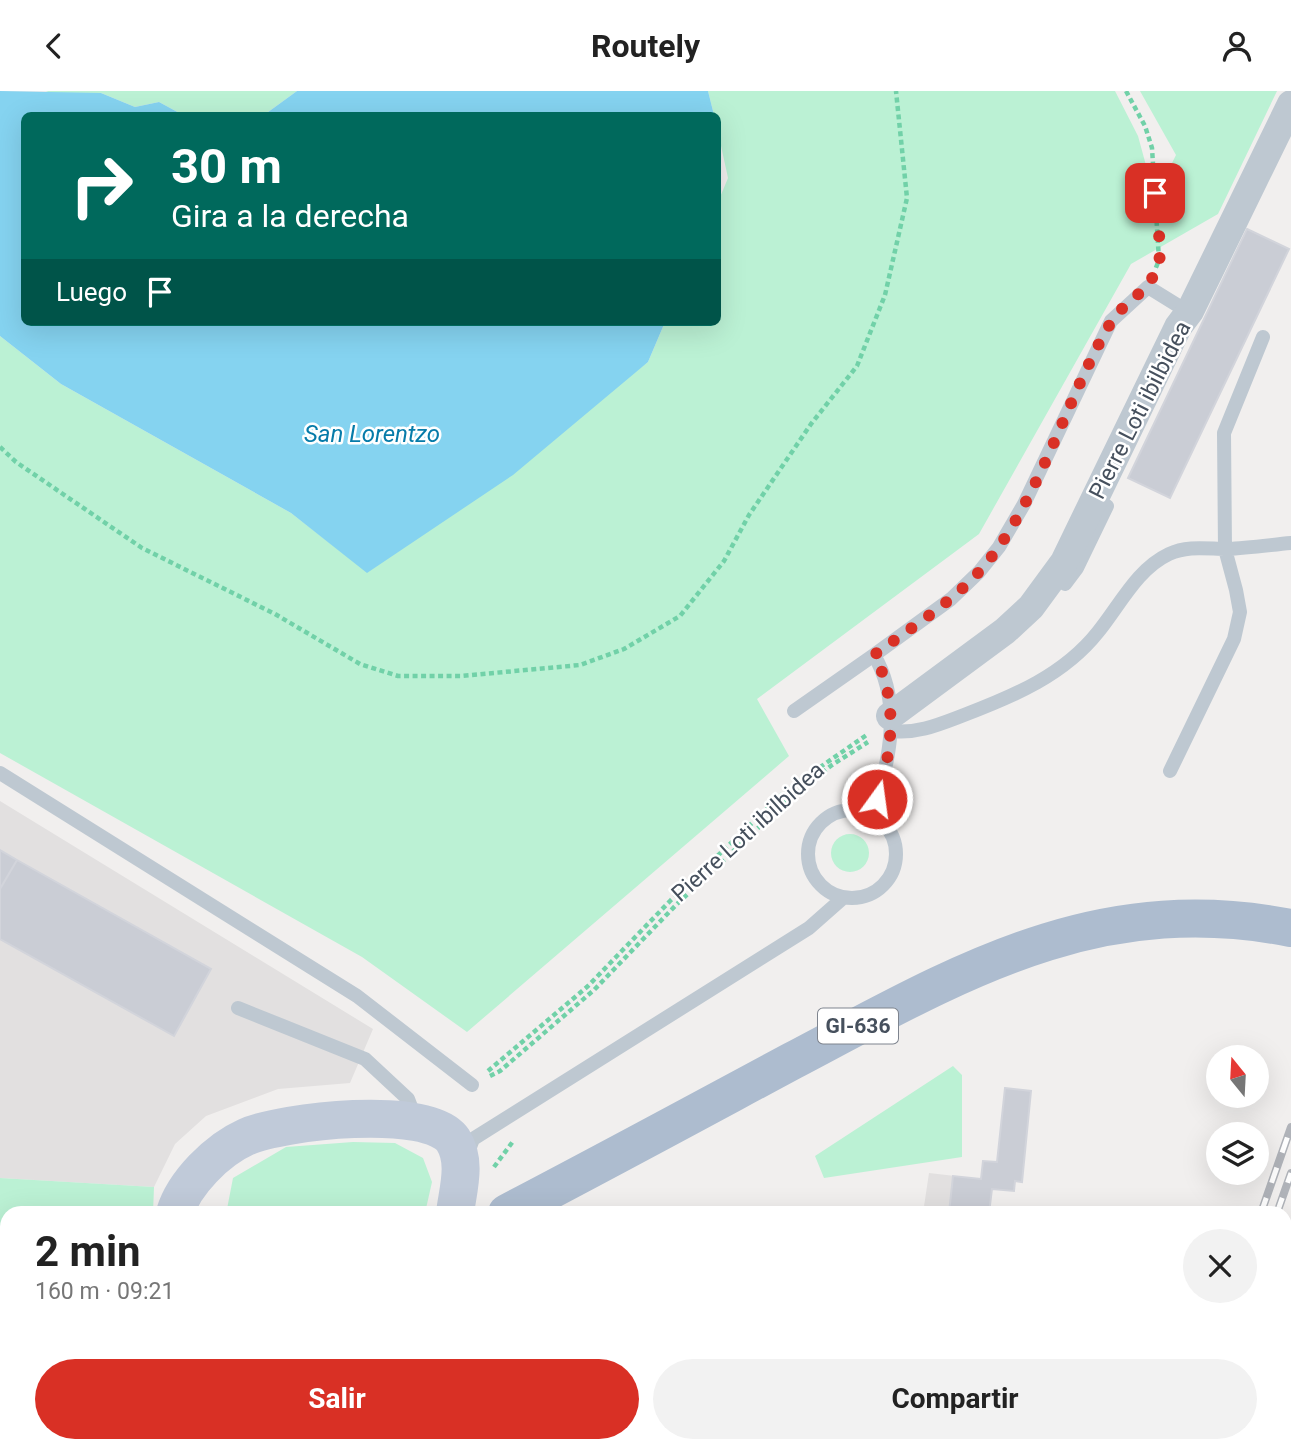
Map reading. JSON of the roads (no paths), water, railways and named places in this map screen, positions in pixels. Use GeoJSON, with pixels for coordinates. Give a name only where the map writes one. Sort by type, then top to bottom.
{"type":"FeatureCollection","features":[{"type":"Feature","properties":{"kind":"main road","name":"GI-636"},"geometry":{"type":"LineString","coordinates":[[521,1206],[880,1015],[997,958],[1088,929],[1141,920],[1221,918],[1291,928]]}},
{"type":"Feature","properties":{"kind":"street","name":"Pierre Loti ibilbidea"},"geometry":{"type":"LineString","coordinates":[[891,723],[1031,607],[1064,562],[1178,327],[1190,311],[1291,104]]}},
{"type":"Feature","properties":{"kind":"street"},"geometry":{"type":"LineString","coordinates":[[178,1206],[184,1189],[220,1151],[247,1136],[275,1128],[351,1119],[416,1121],[435,1126],[452,1139],[462,1165],[456,1206]]}},
{"type":"Feature","properties":{"kind":"street"},"geometry":{"type":"LineString","coordinates":[[206,1168],[206,1206]]}},
{"type":"Feature","properties":{"kind":"lane"},"geometry":{"type":"LineString","coordinates":[[794,711],[951,599],[979,572],[999,547],[1024,504],[1111,321],[1148,287],[1190,311]]}},
{"type":"Feature","properties":{"kind":"lane"},"geometry":{"type":"LineString","coordinates":[[1170,771],[1234,639],[1240,612],[1225,549],[1224,433],[1263,337]]}},
{"type":"Feature","properties":{"kind":"lane"},"geometry":{"type":"LineString","coordinates":[[891,723],[908,733],[929,728],[1002,701],[1039,683],[1067,663],[1097,634],[1135,582],[1153,564],[1170,553],[1208,547],[1225,549],[1291,543]]}},
{"type":"Feature","properties":{"kind":"lane"},"geometry":{"type":"LineString","coordinates":[[873,814],[882,785],[891,723],[883,671],[874,655]]}},
{"type":"Feature","properties":{"kind":"lane"},"geometry":{"type":"LineString","coordinates":[[0,773],[357,996],[472,1085]]}},
{"type":"Feature","properties":{"kind":"lane"},"geometry":{"type":"LineString","coordinates":[[844,810],[873,814],[884,822],[892,834],[896,847],[894,868],[883,886],[871,894],[843,898],[829,892],[817,882],[810,869],[807,853],[810,839],[818,825],[829,815],[844,810]]}},
{"type":"Feature","properties":{"kind":"lane"},"geometry":{"type":"LineString","coordinates":[[462,1165],[473,1139],[809,927],[843,898]]}},
{"type":"Feature","properties":{"kind":"lane"},"geometry":{"type":"LineString","coordinates":[[238,1008],[365,1059],[408,1099],[416,1121]]}},
{"type":"Feature","properties":{"kind":"water","name":"San Lorentzo"},"geometry":{"type":"Polygon","coordinates":[[[0,91],[101,93],[135,107],[159,102],[177,112],[21,112],[21,326],[663,326],[648,362],[513,475],[367,573],[291,513],[61,384],[0,336],[0,91]]]}},
{"type":"Feature","properties":{"kind":"water"},"geometry":{"type":"Polygon","coordinates":[[[297,91],[708,91],[713,112],[268,112],[297,91]]]}},
{"type":"Feature","properties":{"kind":"railway"},"geometry":{"type":"LineString","coordinates":[[1263,1206],[1291,1127]]}},
{"type":"Feature","properties":{"kind":"railway"},"geometry":{"type":"LineString","coordinates":[[1279,1206],[1291,1173]]}}]}
